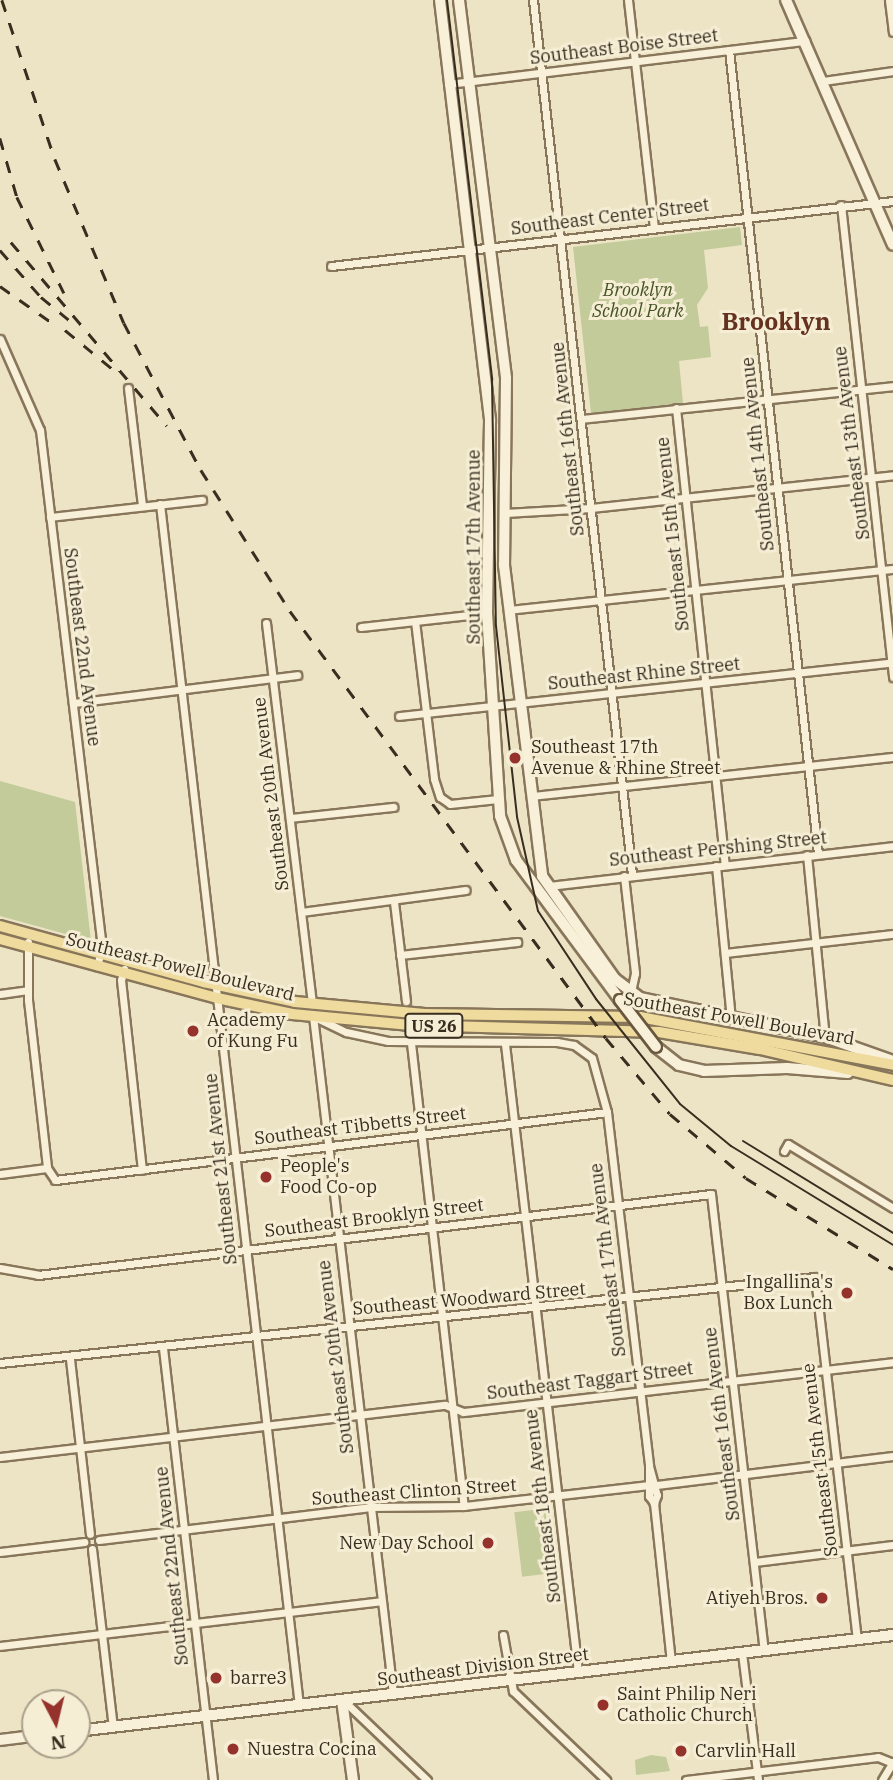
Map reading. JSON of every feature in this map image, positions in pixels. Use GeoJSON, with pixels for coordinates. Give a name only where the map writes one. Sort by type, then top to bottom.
{"type":"FeatureCollection","features":[{"type":"Feature","properties":{"kind":"main road","name":"Southeast Powell Boulevard"},"geometry":{"type":"LineString","coordinates":[[0,926],[28,941],[97,966],[124,967],[312,1004],[436,1014],[625,1015],[893,1063]]}},
{"type":"Feature","properties":{"kind":"main road","name":"Southeast Powell Boulevard"},"geometry":{"type":"LineString","coordinates":[[0,939],[28,941],[100,954],[124,967],[217,998],[313,1016],[410,1025],[659,1032],[795,1056],[893,1080]]}},
{"type":"Feature","properties":{"kind":"street","name":"Southeast 17th Avenue"},"geometry":{"type":"LineString","coordinates":[[440,0],[490,421],[487,613],[498,799],[504,834],[516,860],[620,1000],[656,1047],[679,1065],[704,1071],[787,1068],[872,1076]]}},
{"type":"Feature","properties":{"kind":"street","name":"Southeast 17th Avenue"},"geometry":{"type":"LineString","coordinates":[[459,0],[467,82],[506,378],[505,513],[508,610],[541,871],[548,886],[615,979],[631,992]]}},
{"type":"Feature","properties":{"kind":"street","name":"Southeast 16th Avenue"},"geometry":{"type":"LineString","coordinates":[[533,0],[623,788],[635,973],[631,992]]}},
{"type":"Feature","properties":{"kind":"street"},"geometry":{"type":"LineString","coordinates":[[628,0],[654,227]]}},
{"type":"Feature","properties":{"kind":"street"},"geometry":{"type":"LineString","coordinates":[[786,0],[877,201],[893,245]]}},
{"type":"Feature","properties":{"kind":"street"},"geometry":{"type":"LineString","coordinates":[[889,0],[893,32]]}},
{"type":"Feature","properties":{"kind":"street","name":"Southeast Boise Street"},"geometry":{"type":"LineString","coordinates":[[448,84],[804,41]]}},
{"type":"Feature","properties":{"kind":"street","name":"Southeast 14th Avenue"},"geometry":{"type":"LineString","coordinates":[[729,50],[818,854]]}},
{"type":"Feature","properties":{"kind":"street"},"geometry":{"type":"LineString","coordinates":[[823,81],[893,71]]}},
{"type":"Feature","properties":{"kind":"street","name":"Southeast Center Street"},"geometry":{"type":"LineString","coordinates":[[331,266],[893,201]]}},
{"type":"Feature","properties":{"kind":"street","name":"Southeast 13th Avenue"},"geometry":{"type":"LineString","coordinates":[[841,205],[893,677]]}},
{"type":"Feature","properties":{"kind":"street","name":"Southeast 22nd Avenue"},"geometry":{"type":"LineString","coordinates":[[0,339],[40,430],[100,954],[97,966]]}},
{"type":"Feature","properties":{"kind":"street"},"geometry":{"type":"LineString","coordinates":[[582,419],[893,386]]}},
{"type":"Feature","properties":{"kind":"street"},"geometry":{"type":"LineString","coordinates":[[128,388],[142,506]]}},
{"type":"Feature","properties":{"kind":"street","name":"Southeast 15th Avenue"},"geometry":{"type":"LineString","coordinates":[[676,408],[725,864]]}},
{"type":"Feature","properties":{"kind":"street"},"geometry":{"type":"LineString","coordinates":[[505,513],[591,508],[893,475]]}},
{"type":"Feature","properties":{"kind":"street"},"geometry":{"type":"LineString","coordinates":[[50,517],[202,500]]}},
{"type":"Feature","properties":{"kind":"street","name":"Southeast 21st Avenue"},"geometry":{"type":"LineString","coordinates":[[160,504],[299,1705]]}},
{"type":"Feature","properties":{"kind":"street"},"geometry":{"type":"LineString","coordinates":[[508,610],[893,569]]}},
{"type":"Feature","properties":{"kind":"street"},"geometry":{"type":"LineString","coordinates":[[361,627],[487,613]]}},
{"type":"Feature","properties":{"kind":"street"},"geometry":{"type":"LineString","coordinates":[[415,621],[433,779],[442,800],[455,804],[498,799]]}},
{"type":"Feature","properties":{"kind":"street","name":"Southeast 20th Avenue"},"geometry":{"type":"LineString","coordinates":[[266,623],[312,1004]]}},
{"type":"Feature","properties":{"kind":"street","name":"Southeast Rhine Street"},"geometry":{"type":"LineString","coordinates":[[399,716],[892,662]]}},
{"type":"Feature","properties":{"kind":"street"},"geometry":{"type":"LineString","coordinates":[[73,703],[297,675]]}},
{"type":"Feature","properties":{"kind":"street"},"geometry":{"type":"LineString","coordinates":[[532,796],[893,757]]}},
{"type":"Feature","properties":{"kind":"street"},"geometry":{"type":"LineString","coordinates":[[290,818],[393,807]]}},
{"type":"Feature","properties":{"kind":"street","name":"Southeast Pershing Street"},"geometry":{"type":"LineString","coordinates":[[548,886],[893,846]]}},
{"type":"Feature","properties":{"kind":"street"},"geometry":{"type":"LineString","coordinates":[[807,855],[825,1037]]}},
{"type":"Feature","properties":{"kind":"street"},"geometry":{"type":"LineString","coordinates":[[716,866],[731,1019]]}},
{"type":"Feature","properties":{"kind":"street"},"geometry":{"type":"LineString","coordinates":[[301,912],[394,902],[466,890]]}},
{"type":"Feature","properties":{"kind":"street"},"geometry":{"type":"LineString","coordinates":[[394,902],[406,1001]]}},
{"type":"Feature","properties":{"kind":"street"},"geometry":{"type":"LineString","coordinates":[[725,953],[893,934]]}},
{"type":"Feature","properties":{"kind":"street"},"geometry":{"type":"LineString","coordinates":[[28,941],[28,990],[47,1168]]}},
{"type":"Feature","properties":{"kind":"street"},"geometry":{"type":"LineString","coordinates":[[400,955],[517,942]]}},
{"type":"Feature","properties":{"kind":"street"},"geometry":{"type":"LineString","coordinates":[[124,967],[142,1170]]}},
{"type":"Feature","properties":{"kind":"street"},"geometry":{"type":"LineString","coordinates":[[0,994],[28,990]]}},
{"type":"Feature","properties":{"kind":"street"},"geometry":{"type":"LineString","coordinates":[[631,992],[665,1007],[825,1037],[893,1063]]}},
{"type":"Feature","properties":{"kind":"street"},"geometry":{"type":"LineString","coordinates":[[313,1016],[346,1032],[411,1043],[505,1044]]}},
{"type":"Feature","properties":{"kind":"street","name":"Southeast 20th Avenue"},"geometry":{"type":"LineString","coordinates":[[313,1016],[393,1694]]}},
{"type":"Feature","properties":{"kind":"street"},"geometry":{"type":"LineString","coordinates":[[411,1043],[464,1506]]}},
{"type":"Feature","properties":{"kind":"street","name":"Southeast 17th Avenue"},"geometry":{"type":"LineString","coordinates":[[505,1044],[565,1043],[588,1054],[600,1077],[607,1112],[671,1661]]}},
{"type":"Feature","properties":{"kind":"street","name":"Southeast 18th Avenue"},"geometry":{"type":"LineString","coordinates":[[505,1044],[578,1672]]}},
{"type":"Feature","properties":{"kind":"street","name":"Southeast Tibbetts Street"},"geometry":{"type":"LineString","coordinates":[[0,1174],[47,1168],[55,1180],[607,1112]]}},
{"type":"Feature","properties":{"kind":"street"},"geometry":{"type":"LineString","coordinates":[[783,1151],[788,1144],[893,1208]]}},
{"type":"Feature","properties":{"kind":"street","name":"Southeast 16th Avenue"},"geometry":{"type":"LineString","coordinates":[[711,1195],[764,1650]]}},
{"type":"Feature","properties":{"kind":"street","name":"Southeast Brooklyn Street"},"geometry":{"type":"LineString","coordinates":[[0,1268],[38,1275],[711,1195]]}},
{"type":"Feature","properties":{"kind":"street","name":"Southeast 15th Avenue"},"geometry":{"type":"LineString","coordinates":[[815,1277],[857,1639]]}},
{"type":"Feature","properties":{"kind":"street","name":"Southeast Woodward Street"},"geometry":{"type":"LineString","coordinates":[[0,1363],[70,1359],[348,1326],[536,1310],[815,1277]]}},
{"type":"Feature","properties":{"kind":"street","name":"Southeast 22nd Avenue"},"geometry":{"type":"LineString","coordinates":[[163,1348],[213,1780]]}},
{"type":"Feature","properties":{"kind":"street"},"geometry":{"type":"LineString","coordinates":[[0,1552],[84,1542],[90,1534],[70,1359]]}},
{"type":"Feature","properties":{"kind":"street","name":"Southeast Taggart Street"},"geometry":{"type":"LineString","coordinates":[[0,1457],[445,1405],[463,1412],[893,1362]]}},
{"type":"Feature","properties":{"kind":"street","name":"Southeast Clinton Street"},"geometry":{"type":"LineString","coordinates":[[99,1540],[371,1507],[464,1506],[893,1456]]}},
{"type":"Feature","properties":{"kind":"street"},"geometry":{"type":"LineString","coordinates":[[90,1534],[99,1540],[92,1549]]}},
{"type":"Feature","properties":{"kind":"street"},"geometry":{"type":"LineString","coordinates":[[84,1542],[92,1549],[113,1727]]}},
{"type":"Feature","properties":{"kind":"street"},"geometry":{"type":"LineString","coordinates":[[754,1562],[893,1545]]}},
{"type":"Feature","properties":{"kind":"street"},"geometry":{"type":"LineString","coordinates":[[0,1646],[381,1601]]}},
{"type":"Feature","properties":{"kind":"street"},"geometry":{"type":"LineString","coordinates":[[503,1635],[509,1680],[514,1693],[606,1780]]}},
{"type":"Feature","properties":{"kind":"street","name":"Southeast Division Street"},"geometry":{"type":"LineString","coordinates":[[91,1729],[893,1635]]}},
{"type":"Feature","properties":{"kind":"street"},"geometry":{"type":"LineString","coordinates":[[742,1653],[758,1780]]}},
{"type":"Feature","properties":{"kind":"street"},"geometry":{"type":"LineString","coordinates":[[342,1700],[353,1780]]}},
{"type":"Feature","properties":{"kind":"street"},"geometry":{"type":"LineString","coordinates":[[342,1700],[428,1780]]}},
{"type":"Feature","properties":{"kind":"street"},"geometry":{"type":"LineString","coordinates":[[0,1740],[21,1738]]}},
{"type":"Feature","properties":{"kind":"street"},"geometry":{"type":"LineString","coordinates":[[686,1780],[878,1757],[893,1762],[882,1780]]}},
{"type":"Feature","properties":{"kind":"green space","name":"Brooklyn School Park"},"geometry":{"type":"Polygon","coordinates":[[[740,227],[742,245],[704,250],[708,288],[697,305],[700,327],[708,326],[711,357],[679,361],[683,403],[591,413],[573,247],[740,227]]]}},
{"type":"Feature","properties":{"kind":"green space"},"geometry":{"type":"Polygon","coordinates":[[[0,781],[75,802],[91,941],[0,916],[0,781]]]}},
{"type":"Feature","properties":{"kind":"green space"},"geometry":{"type":"Polygon","coordinates":[[[549,1508],[557,1573],[522,1577],[514,1512],[549,1508]]]}},
{"type":"Feature","properties":{"kind":"green space"},"geometry":{"type":"Polygon","coordinates":[[[651,1755],[666,1757],[670,1771],[636,1775],[635,1760],[651,1755]]]}},
{"type":"Feature","properties":{"kind":"tram line"},"geometry":{"type":"LineString","coordinates":[[447,0],[492,379],[496,626],[517,817],[538,911],[596,999],[680,1104],[731,1146],[893,1245]]}},
{"type":"Feature","properties":{"kind":"tram line"},"geometry":{"type":"LineString","coordinates":[[743,1141],[893,1233]]}},
{"type":"Feature","properties":{"kind":"railway"},"geometry":{"type":"LineString","coordinates":[[2,0],[55,159],[124,323],[201,470],[290,611],[606,1038],[670,1114],[746,1178],[893,1269]]}},
{"type":"Feature","properties":{"kind":"railway"},"geometry":{"type":"LineString","coordinates":[[0,138],[17,197],[64,293]]}},
{"type":"Feature","properties":{"kind":"railway"},"geometry":{"type":"LineString","coordinates":[[11,242],[167,426]]}},
{"type":"Feature","properties":{"kind":"railway"},"geometry":{"type":"LineString","coordinates":[[0,250],[41,297],[74,324]]}},
{"type":"Feature","properties":{"kind":"railway"},"geometry":{"type":"LineString","coordinates":[[0,286],[51,322]]}},
{"type":"Feature","properties":{"kind":"railway"},"geometry":{"type":"LineString","coordinates":[[65,330],[115,371]]}},
{"type":"Feature","properties":{"kind":"place","name":"Southeast 17th Avenue & Rhine Street"},"geometry":{"type":"Point","coordinates":[515,758]}},
{"type":"Feature","properties":{"kind":"place","name":"Academy of Kung Fu"},"geometry":{"type":"Point","coordinates":[193,1031]}},
{"type":"Feature","properties":{"kind":"place","name":"People's Food Co-op"},"geometry":{"type":"Point","coordinates":[266,1177]}},
{"type":"Feature","properties":{"kind":"place","name":"Ingallina's Box Lunch"},"geometry":{"type":"Point","coordinates":[847,1293]}},
{"type":"Feature","properties":{"kind":"place","name":"New Day School"},"geometry":{"type":"Point","coordinates":[488,1543]}},
{"type":"Feature","properties":{"kind":"place","name":"Atiyeh Bros."},"geometry":{"type":"Point","coordinates":[822,1598]}},
{"type":"Feature","properties":{"kind":"place","name":"barre3"},"geometry":{"type":"Point","coordinates":[216,1678]}},
{"type":"Feature","properties":{"kind":"place","name":"Saint Philip Neri Catholic Church"},"geometry":{"type":"Point","coordinates":[603,1705]}},
{"type":"Feature","properties":{"kind":"place","name":"Nuestra Cocina"},"geometry":{"type":"Point","coordinates":[233,1749]}},
{"type":"Feature","properties":{"kind":"place","name":"Carvlin Hall"},"geometry":{"type":"Point","coordinates":[681,1751]}},
{"type":"Feature","properties":{"kind":"district","name":"Brooklyn"},"geometry":{"type":"Point","coordinates":[776,322]}}]}
